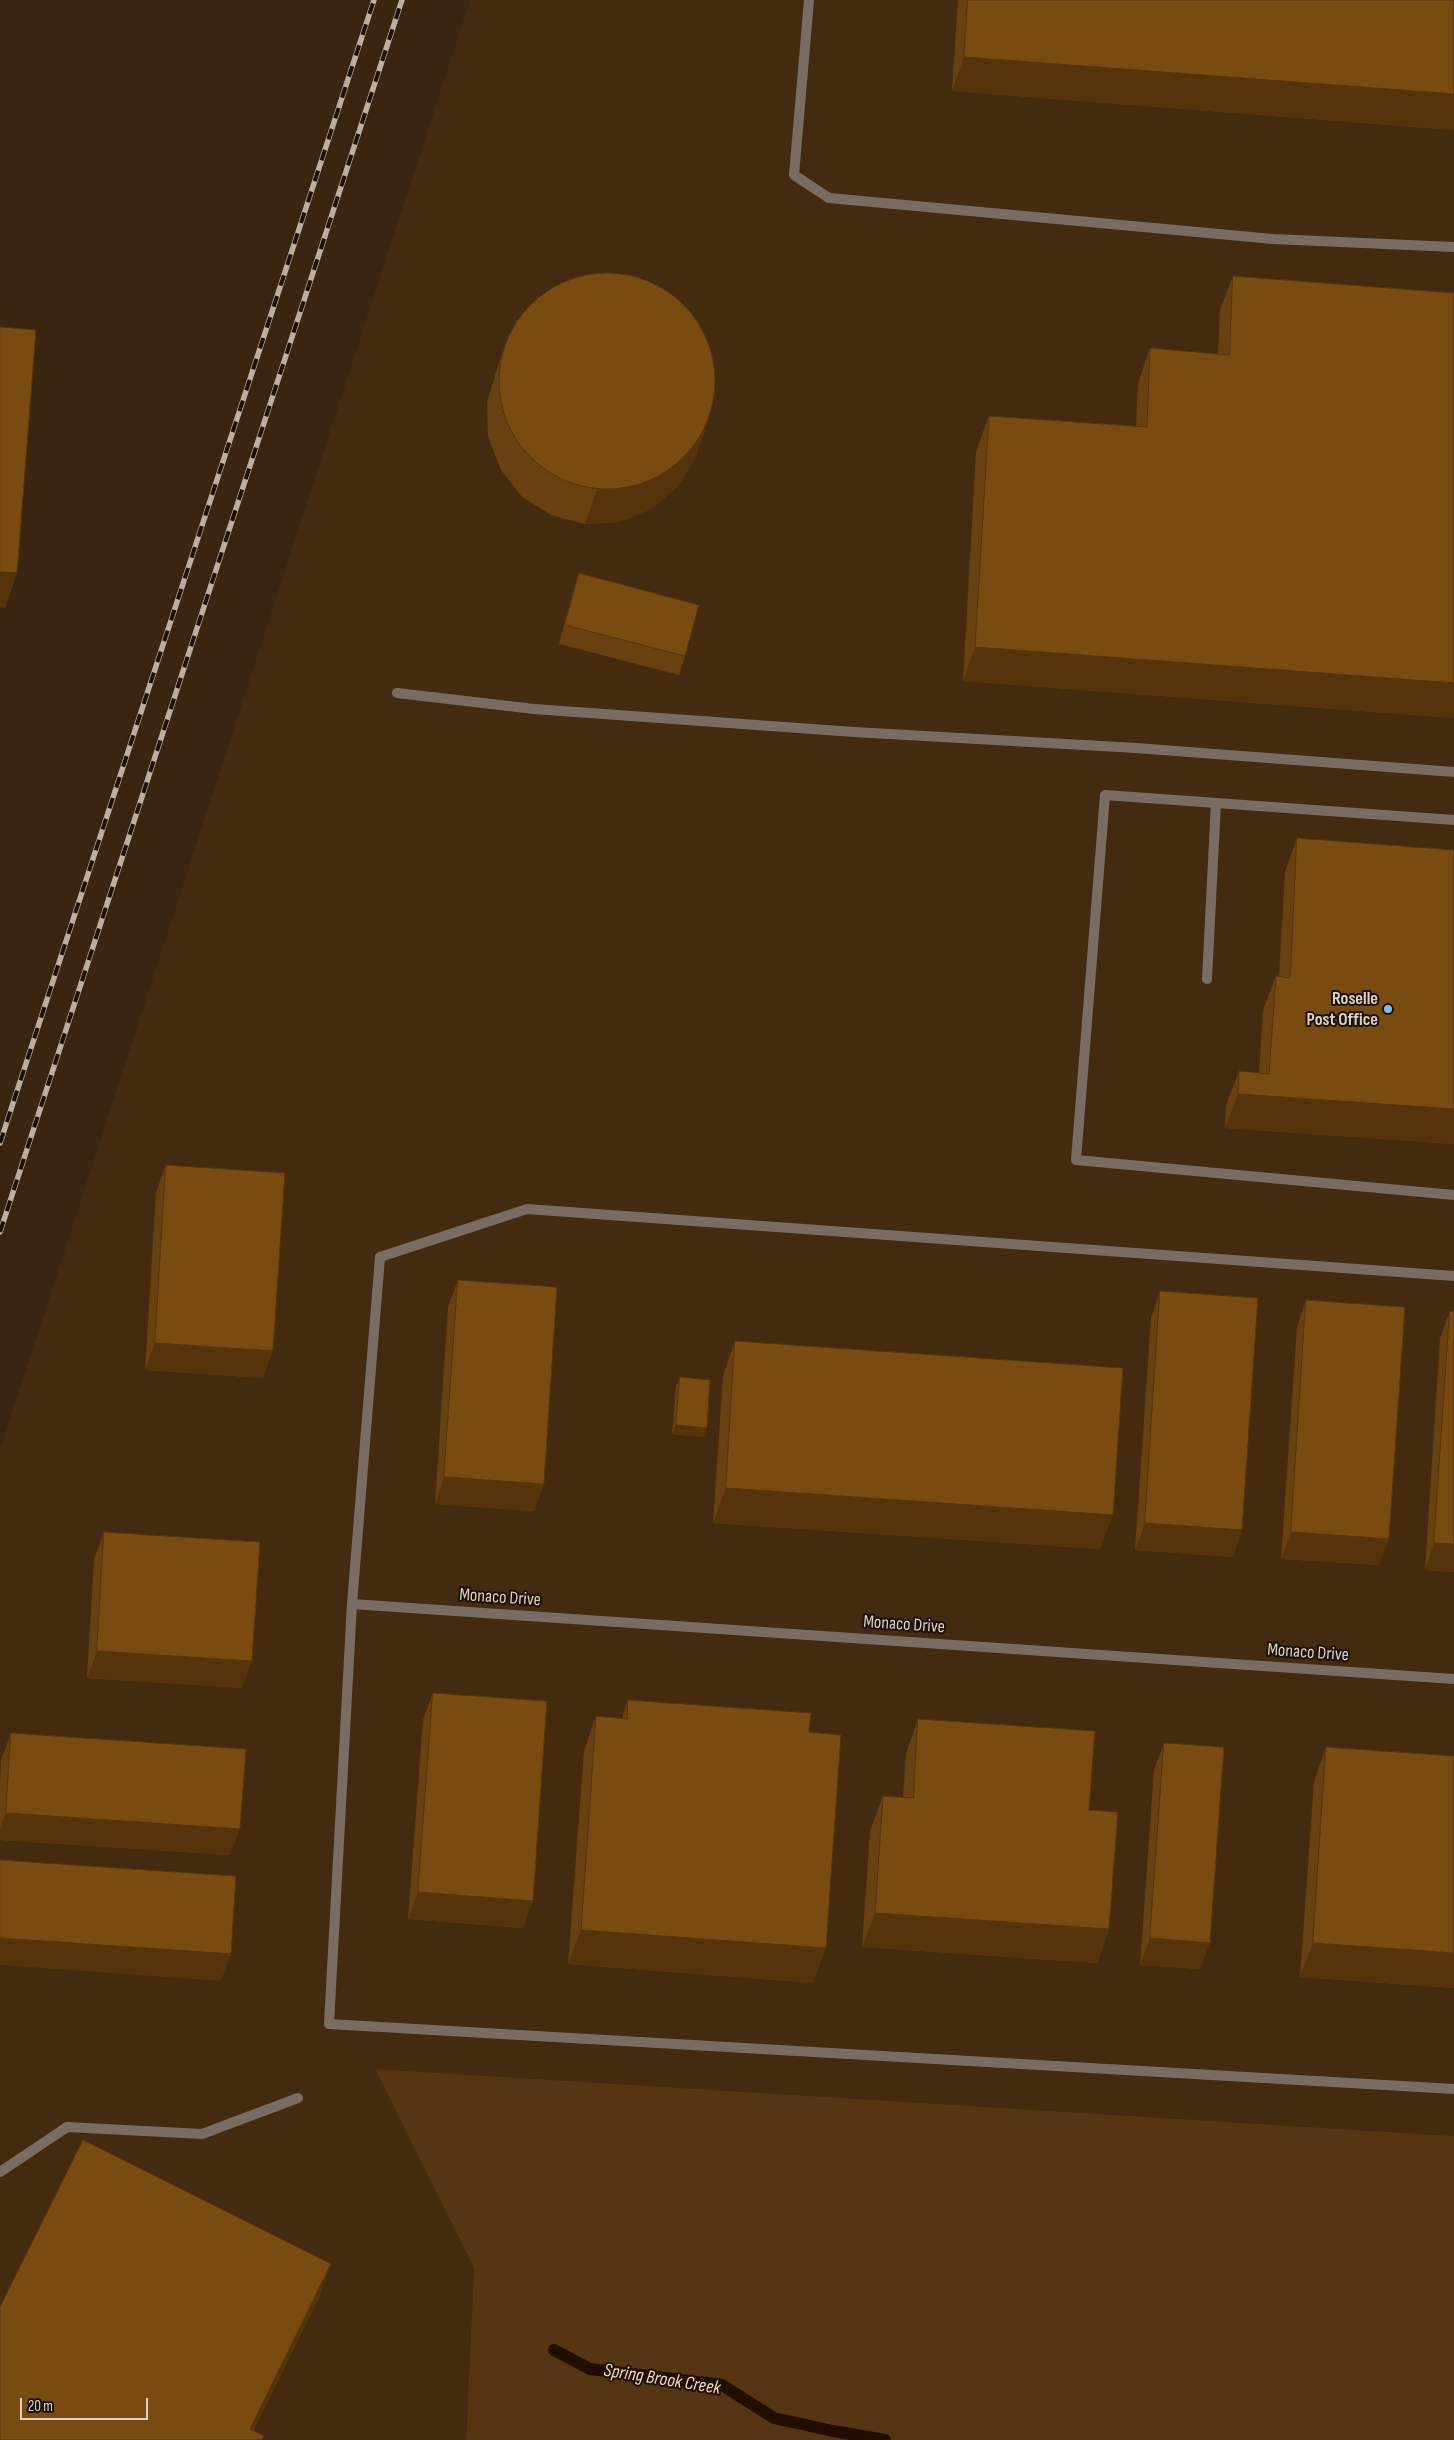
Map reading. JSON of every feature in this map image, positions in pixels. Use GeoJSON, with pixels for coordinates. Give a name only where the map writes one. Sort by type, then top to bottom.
{"type":"FeatureCollection","features":[{"type":"Feature","properties":{"kind":"street"},"geometry":{"type":"LineString","coordinates":[[809,0],[794,175],[829,198],[1272,238],[1454,247]]}},
{"type":"Feature","properties":{"kind":"street"},"geometry":{"type":"LineString","coordinates":[[397,693],[534,709],[854,732],[1136,748],[1454,772]]}},
{"type":"Feature","properties":{"kind":"street"},"geometry":{"type":"LineString","coordinates":[[1454,820],[1105,796],[1076,1160],[1454,1195]]}},
{"type":"Feature","properties":{"kind":"street"},"geometry":{"type":"LineString","coordinates":[[1207,979],[1216,803]]}},
{"type":"Feature","properties":{"kind":"street"},"geometry":{"type":"LineString","coordinates":[[1454,1276],[528,1209],[380,1257],[352,1604],[329,2024],[1454,2089]]}},
{"type":"Feature","properties":{"kind":"street","name":"Monaco Drive"},"geometry":{"type":"LineString","coordinates":[[352,1604],[1454,1680]]}},
{"type":"Feature","properties":{"kind":"street"},"geometry":{"type":"LineString","coordinates":[[0,2172],[67,2127],[202,2134],[298,2098]]}},
{"type":"Feature","properties":{"kind":"shaded area"},"geometry":{"type":"Polygon","coordinates":[[[470,0],[1454,0],[1454,2136],[376,2069],[474,2268],[466,2440],[0,2440],[0,1450],[470,0]]]}},
{"type":"Feature","properties":{"kind":"shaded area"},"geometry":{"type":"Polygon","coordinates":[[[375,2069],[1454,2136],[1454,2440],[466,2440],[474,2268],[375,2069]]]}},
{"type":"Feature","properties":{"kind":"building"},"geometry":{"type":"Polygon","coordinates":[[[968,0],[1454,0],[1454,94],[964,57],[968,0]]]}},
{"type":"Feature","properties":{"kind":"building"},"geometry":{"type":"Polygon","coordinates":[[[607,273],[628,275],[648,281],[667,291],[683,305],[697,321],[707,340],[713,360],[715,381],[713,402],[707,422],[697,441],[683,457],[667,471],[648,481],[628,487],[607,489],[586,487],[566,481],[547,471],[531,457],[517,441],[507,422],[501,402],[499,381],[501,360],[507,340],[517,321],[531,305],[547,291],[566,281],[586,275],[607,273]]]}},
{"type":"Feature","properties":{"kind":"building"},"geometry":{"type":"Polygon","coordinates":[[[1233,276],[1454,293],[1454,683],[975,647],[989,416],[1147,427],[1150,348],[1229,355],[1233,276]]]}},
{"type":"Feature","properties":{"kind":"building"},"geometry":{"type":"Polygon","coordinates":[[[0,327],[36,330],[17,573],[0,572],[0,327]]]}},
{"type":"Feature","properties":{"kind":"building"},"geometry":{"type":"Polygon","coordinates":[[[579,573],[699,605],[685,656],[565,625],[579,573]]]}},
{"type":"Feature","properties":{"kind":"building"},"geometry":{"type":"Polygon","coordinates":[[[1297,838],[1454,850],[1454,1109],[1238,1094],[1239,1071],[1269,1074],[1276,976],[1290,978],[1297,838]]]}},
{"type":"Feature","properties":{"kind":"building"},"geometry":{"type":"Polygon","coordinates":[[[166,1165],[285,1173],[273,1351],[155,1343],[166,1165]]]}},
{"type":"Feature","properties":{"kind":"building"},"geometry":{"type":"Polygon","coordinates":[[[458,1280],[557,1287],[544,1484],[444,1477],[458,1280]]]}},
{"type":"Feature","properties":{"kind":"building"},"geometry":{"type":"Polygon","coordinates":[[[1160,1291],[1258,1298],[1242,1530],[1145,1523],[1160,1291]]]}},
{"type":"Feature","properties":{"kind":"building"},"geometry":{"type":"Polygon","coordinates":[[[1306,1300],[1405,1307],[1389,1539],[1291,1532],[1306,1300]]]}},
{"type":"Feature","properties":{"kind":"building"},"geometry":{"type":"Polygon","coordinates":[[[1450,1311],[1454,1311],[1454,1544],[1434,1543],[1450,1311]]]}},
{"type":"Feature","properties":{"kind":"building"},"geometry":{"type":"Polygon","coordinates":[[[735,1341],[1123,1368],[1113,1515],[726,1488],[735,1341]]]}},
{"type":"Feature","properties":{"kind":"building"},"geometry":{"type":"Polygon","coordinates":[[[680,1377],[710,1380],[707,1428],[676,1425],[680,1377]]]}},
{"type":"Feature","properties":{"kind":"building"},"geometry":{"type":"Polygon","coordinates":[[[104,1532],[260,1542],[252,1661],[97,1651],[104,1532]]]}},
{"type":"Feature","properties":{"kind":"building"},"geometry":{"type":"Polygon","coordinates":[[[433,1693],[547,1701],[533,1901],[418,1892],[433,1693]]]}},
{"type":"Feature","properties":{"kind":"building"},"geometry":{"type":"Polygon","coordinates":[[[628,1700],[811,1713],[809,1732],[841,1735],[826,1948],[581,1930],[596,1716],[627,1719],[628,1700]]]}},
{"type":"Feature","properties":{"kind":"building"},"geometry":{"type":"Polygon","coordinates":[[[918,1719],[1095,1731],[1089,1810],[1118,1812],[1109,1929],[875,1913],[883,1796],[913,1798],[918,1719]]]}},
{"type":"Feature","properties":{"kind":"building"},"geometry":{"type":"Polygon","coordinates":[[[11,1733],[246,1749],[240,1829],[6,1813],[11,1733]]]}},
{"type":"Feature","properties":{"kind":"building"},"geometry":{"type":"Polygon","coordinates":[[[1164,1743],[1224,1747],[1210,1943],[1150,1938],[1164,1743]]]}},
{"type":"Feature","properties":{"kind":"building"},"geometry":{"type":"Polygon","coordinates":[[[1326,1747],[1454,1756],[1454,1953],[1313,1943],[1326,1747]]]}},
{"type":"Feature","properties":{"kind":"building"},"geometry":{"type":"Polygon","coordinates":[[[0,1860],[236,1876],[231,1954],[0,1938],[0,1860]]]}},
{"type":"Feature","properties":{"kind":"building"},"geometry":{"type":"Polygon","coordinates":[[[83,2140],[331,2264],[250,2429],[264,2436],[262,2440],[0,2440],[0,2307],[83,2140]]]}},
{"type":"Feature","properties":{"kind":"waterway","name":"Spring Brook Creek"},"geometry":{"type":"LineString","coordinates":[[554,2350],[590,2369],[722,2385],[774,2418],[885,2440]]}},
{"type":"Feature","properties":{"kind":"railway"},"geometry":{"type":"LineString","coordinates":[[0,1143],[374,0]]}},
{"type":"Feature","properties":{"kind":"railway"},"geometry":{"type":"LineString","coordinates":[[0,1232],[402,0]]}},
{"type":"Feature","properties":{"kind":"place","name":"Roselle Post Office"},"geometry":{"type":"Point","coordinates":[1388,1009]}}]}
